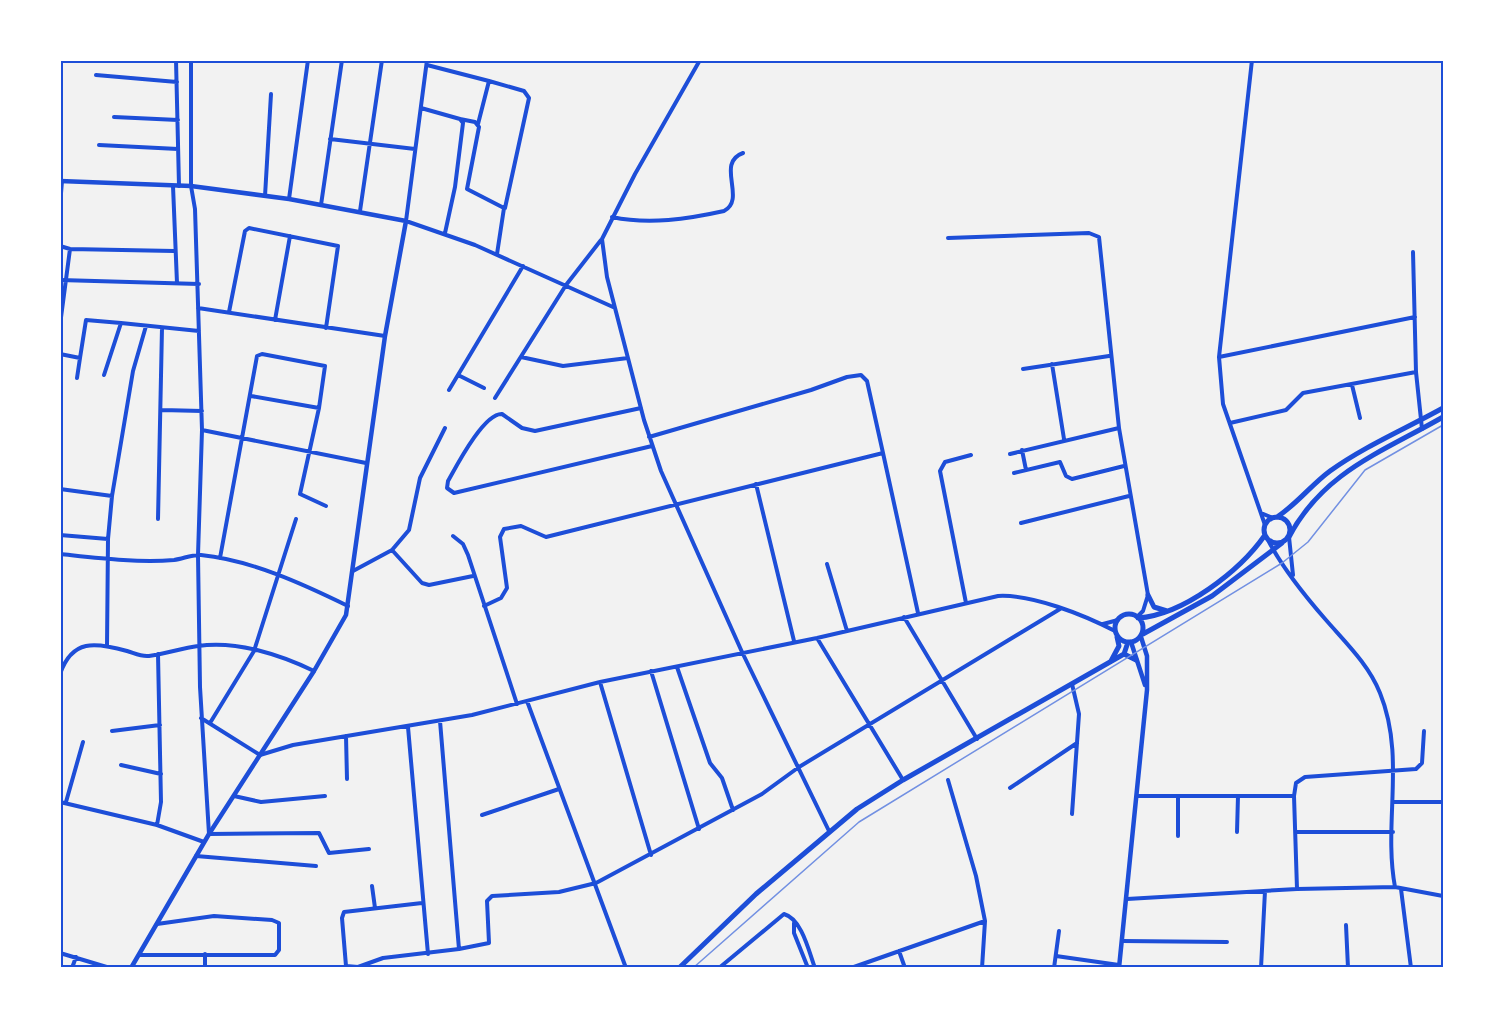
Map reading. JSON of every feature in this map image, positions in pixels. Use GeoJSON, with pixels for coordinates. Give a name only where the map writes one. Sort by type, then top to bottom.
{"type":"FeatureCollection","features":[{"type":"Feature","properties":{"kind":"main road"},"geometry":{"type":"LineString","coordinates":[[1108,664],[1119,646],[1116,633],[1118,620],[1129,614],[1138,617],[1159,615],[1235,569],[1266,537],[1265,525],[1305,496],[1328,473],[1362,451],[1443,408]]}},
{"type":"Feature","properties":{"kind":"main road"},"geometry":{"type":"LineString","coordinates":[[679,968],[756,894],[829,831],[903,780],[1108,664],[1124,654],[1130,642],[1212,596],[1289,537],[1300,515],[1348,469],[1443,417]]}},
{"type":"Feature","properties":{"kind":"main road"},"geometry":{"type":"LineString","coordinates":[[1275,517],[1285,519],[1290,525],[1289,537]]}},
{"type":"Feature","properties":{"kind":"main road"},"geometry":{"type":"LineString","coordinates":[[1266,537],[1282,543]]}},
{"type":"Feature","properties":{"kind":"main road"},"geometry":{"type":"LineString","coordinates":[[1148,595],[1154,607],[1168,611]]}},
{"type":"Feature","properties":{"kind":"main road"},"geometry":{"type":"LineString","coordinates":[[1138,617],[1142,624],[1142,635]]}},
{"type":"Feature","properties":{"kind":"main road"},"geometry":{"type":"LineString","coordinates":[[1116,633],[1130,642]]}},
{"type":"Feature","properties":{"kind":"main road"},"geometry":{"type":"LineString","coordinates":[[1124,654],[1136,660]]}},
{"type":"Feature","properties":{"kind":"street"},"geometry":{"type":"LineString","coordinates":[[176,60],[179,186]]}},
{"type":"Feature","properties":{"kind":"street"},"geometry":{"type":"LineString","coordinates":[[191,60],[191,186],[195,209],[199,284],[202,411],[198,555],[199,645],[201,718],[209,834]]}},
{"type":"Feature","properties":{"kind":"street"},"geometry":{"type":"LineString","coordinates":[[290,199],[309,60]]}},
{"type":"Feature","properties":{"kind":"street"},"geometry":{"type":"LineString","coordinates":[[321,205],[342,60]]}},
{"type":"Feature","properties":{"kind":"street"},"geometry":{"type":"LineString","coordinates":[[360,211],[382,60]]}},
{"type":"Feature","properties":{"kind":"street"},"geometry":{"type":"LineString","coordinates":[[495,398],[566,285],[602,239],[699,60]]}},
{"type":"Feature","properties":{"kind":"street"},"geometry":{"type":"LineString","coordinates":[[1252,60],[1219,357],[1221,390],[1230,423],[1265,525]]}},
{"type":"Feature","properties":{"kind":"street"},"geometry":{"type":"LineString","coordinates":[[132,968],[195,856],[341,626],[348,606],[366,463],[385,336],[406,221],[427,62],[524,91],[529,98],[504,208],[497,254]]}},
{"type":"Feature","properties":{"kind":"street"},"geometry":{"type":"LineString","coordinates":[[96,75],[177,82]]}},
{"type":"Feature","properties":{"kind":"street"},"geometry":{"type":"LineString","coordinates":[[467,189],[478,124],[489,81]]}},
{"type":"Feature","properties":{"kind":"street"},"geometry":{"type":"LineString","coordinates":[[265,196],[271,94]]}},
{"type":"Feature","properties":{"kind":"street"},"geometry":{"type":"LineString","coordinates":[[421,108],[478,124]]}},
{"type":"Feature","properties":{"kind":"street"},"geometry":{"type":"LineString","coordinates":[[114,117],[178,120]]}},
{"type":"Feature","properties":{"kind":"street"},"geometry":{"type":"LineString","coordinates":[[445,233],[455,187],[463,128],[460,119]]}},
{"type":"Feature","properties":{"kind":"street"},"geometry":{"type":"LineString","coordinates":[[330,139],[416,149]]}},
{"type":"Feature","properties":{"kind":"street"},"geometry":{"type":"LineString","coordinates":[[99,145],[178,149]]}},
{"type":"Feature","properties":{"kind":"street"},"geometry":{"type":"LineString","coordinates":[[612,217],[635,221],[675,220],[728,210],[733,199],[730,177],[732,164],[736,157],[743,153]]}},
{"type":"Feature","properties":{"kind":"street"},"geometry":{"type":"LineString","coordinates":[[60,205],[61,181],[191,186],[360,211],[406,221],[445,233],[614,307]]}},
{"type":"Feature","properties":{"kind":"street"},"geometry":{"type":"LineString","coordinates":[[173,186],[177,283]]}},
{"type":"Feature","properties":{"kind":"street"},"geometry":{"type":"LineString","coordinates":[[455,187],[467,189],[504,208]]}},
{"type":"Feature","properties":{"kind":"street"},"geometry":{"type":"LineString","coordinates":[[230,312],[246,229],[290,236],[338,246],[326,328]]}},
{"type":"Feature","properties":{"kind":"street"},"geometry":{"type":"LineString","coordinates":[[948,238],[1089,233],[1099,237],[1102,246],[1109,356],[1124,466],[1148,595],[1143,611],[1138,617]]}},
{"type":"Feature","properties":{"kind":"street"},"geometry":{"type":"LineString","coordinates":[[275,320],[290,236]]}},
{"type":"Feature","properties":{"kind":"street"},"geometry":{"type":"LineString","coordinates":[[602,239],[614,307],[652,446],[676,506],[742,652],[829,831]]}},
{"type":"Feature","properties":{"kind":"street"},"geometry":{"type":"LineString","coordinates":[[60,246],[70,249],[174,251]]}},
{"type":"Feature","properties":{"kind":"street"},"geometry":{"type":"LineString","coordinates":[[60,325],[70,249]]}},
{"type":"Feature","properties":{"kind":"street"},"geometry":{"type":"LineString","coordinates":[[1413,252],[1416,372],[1422,429]]}},
{"type":"Feature","properties":{"kind":"street"},"geometry":{"type":"LineString","coordinates":[[449,390],[523,266]]}},
{"type":"Feature","properties":{"kind":"street"},"geometry":{"type":"LineString","coordinates":[[60,280],[199,284]]}},
{"type":"Feature","properties":{"kind":"street"},"geometry":{"type":"LineString","coordinates":[[198,308],[385,336]]}},
{"type":"Feature","properties":{"kind":"street"},"geometry":{"type":"LineString","coordinates":[[1219,357],[1415,317]]}},
{"type":"Feature","properties":{"kind":"street"},"geometry":{"type":"LineString","coordinates":[[77,378],[86,320],[199,331]]}},
{"type":"Feature","properties":{"kind":"street"},"geometry":{"type":"LineString","coordinates":[[104,375],[121,323]]}},
{"type":"Feature","properties":{"kind":"street"},"geometry":{"type":"LineString","coordinates":[[107,646],[108,539],[112,496],[134,371],[146,326]]}},
{"type":"Feature","properties":{"kind":"street"},"geometry":{"type":"LineString","coordinates":[[158,519],[162,328]]}},
{"type":"Feature","properties":{"kind":"street"},"geometry":{"type":"LineString","coordinates":[[60,354],[80,358]]}},
{"type":"Feature","properties":{"kind":"street"},"geometry":{"type":"LineString","coordinates":[[220,558],[257,356],[262,354],[322,363],[326,370],[300,494],[326,506]]}},
{"type":"Feature","properties":{"kind":"street"},"geometry":{"type":"LineString","coordinates":[[1023,369],[1109,356]]}},
{"type":"Feature","properties":{"kind":"street"},"geometry":{"type":"LineString","coordinates":[[521,357],[563,366],[628,358]]}},
{"type":"Feature","properties":{"kind":"street"},"geometry":{"type":"LineString","coordinates":[[1052,364],[1064,440]]}},
{"type":"Feature","properties":{"kind":"street"},"geometry":{"type":"LineString","coordinates":[[1230,423],[1286,410],[1303,393],[1416,372]]}},
{"type":"Feature","properties":{"kind":"street"},"geometry":{"type":"LineString","coordinates":[[458,375],[484,388]]}},
{"type":"Feature","properties":{"kind":"street"},"geometry":{"type":"LineString","coordinates":[[649,437],[811,390],[847,377],[861,375],[867,381],[918,613]]}},
{"type":"Feature","properties":{"kind":"street"},"geometry":{"type":"LineString","coordinates":[[1352,384],[1360,418]]}},
{"type":"Feature","properties":{"kind":"street"},"geometry":{"type":"LineString","coordinates":[[250,396],[319,408]]}},
{"type":"Feature","properties":{"kind":"street"},"geometry":{"type":"LineString","coordinates":[[641,408],[535,431],[522,428],[502,414],[493,415],[484,424],[447,481],[447,488],[454,493],[652,446]]}},
{"type":"Feature","properties":{"kind":"street"},"geometry":{"type":"LineString","coordinates":[[162,410],[202,411]]}},
{"type":"Feature","properties":{"kind":"street"},"geometry":{"type":"LineString","coordinates":[[353,571],[392,550],[409,530],[420,478],[445,428]]}},
{"type":"Feature","properties":{"kind":"street"},"geometry":{"type":"LineString","coordinates":[[1010,454],[1119,428]]}},
{"type":"Feature","properties":{"kind":"street"},"geometry":{"type":"LineString","coordinates":[[202,430],[366,463]]}},
{"type":"Feature","properties":{"kind":"street"},"geometry":{"type":"LineString","coordinates":[[1022,450],[1026,470]]}},
{"type":"Feature","properties":{"kind":"street"},"geometry":{"type":"LineString","coordinates":[[484,606],[501,598],[507,588],[500,537],[504,529],[521,526],[546,537],[883,453]]}},
{"type":"Feature","properties":{"kind":"street"},"geometry":{"type":"LineString","coordinates":[[966,603],[940,471],[945,462],[971,455]]}},
{"type":"Feature","properties":{"kind":"street"},"geometry":{"type":"LineString","coordinates":[[1014,473],[1060,462],[1066,477],[1072,480],[1124,466]]}},
{"type":"Feature","properties":{"kind":"street"},"geometry":{"type":"LineString","coordinates":[[756,484],[794,641]]}},
{"type":"Feature","properties":{"kind":"street"},"geometry":{"type":"LineString","coordinates":[[60,489],[112,496]]}},
{"type":"Feature","properties":{"kind":"street"},"geometry":{"type":"LineString","coordinates":[[1021,523],[1129,496]]}},
{"type":"Feature","properties":{"kind":"street"},"geometry":{"type":"LineString","coordinates":[[1261,513],[1275,517]]}},
{"type":"Feature","properties":{"kind":"street"},"geometry":{"type":"LineString","coordinates":[[210,723],[254,651],[296,519]]}},
{"type":"Feature","properties":{"kind":"street"},"geometry":{"type":"LineString","coordinates":[[60,535],[108,539]]}},
{"type":"Feature","properties":{"kind":"street"},"geometry":{"type":"LineString","coordinates":[[453,536],[465,549],[517,704]]}},
{"type":"Feature","properties":{"kind":"street"},"geometry":{"type":"LineString","coordinates":[[1266,537],[1293,579],[1374,679],[1389,721],[1394,771],[1391,861],[1395,887]]}},
{"type":"Feature","properties":{"kind":"street"},"geometry":{"type":"LineString","coordinates":[[1289,537],[1293,579]]}},
{"type":"Feature","properties":{"kind":"street"},"geometry":{"type":"LineString","coordinates":[[392,550],[422,583],[429,585],[473,576]]}},
{"type":"Feature","properties":{"kind":"street"},"geometry":{"type":"LineString","coordinates":[[60,554],[108,559],[176,560],[198,555],[220,558],[277,575],[348,606]]}},
{"type":"Feature","properties":{"kind":"street"},"geometry":{"type":"LineString","coordinates":[[827,564],[847,631]]}},
{"type":"Feature","properties":{"kind":"street"},"geometry":{"type":"LineString","coordinates":[[201,718],[260,755],[293,746],[440,721],[600,682],[817,638],[966,603],[1014,596],[1103,624],[1116,633]]}},
{"type":"Feature","properties":{"kind":"street"},"geometry":{"type":"LineString","coordinates":[[422,903],[343,914],[346,966],[358,967],[383,957],[428,954],[489,943],[487,901],[492,896],[559,892],[596,884],[762,794],[799,767],[1060,609]]}},
{"type":"Feature","properties":{"kind":"street"},"geometry":{"type":"LineString","coordinates":[[904,617],[977,739]]}},
{"type":"Feature","properties":{"kind":"street"},"geometry":{"type":"LineString","coordinates":[[1103,624],[1118,620]]}},
{"type":"Feature","properties":{"kind":"street"},"geometry":{"type":"LineString","coordinates":[[1056,956],[1119,967],[1147,690],[1147,656],[1142,635]]}},
{"type":"Feature","properties":{"kind":"street"},"geometry":{"type":"LineString","coordinates":[[817,638],[903,780]]}},
{"type":"Feature","properties":{"kind":"street"},"geometry":{"type":"LineString","coordinates":[[1130,642],[1147,690]]}},
{"type":"Feature","properties":{"kind":"street"},"geometry":{"type":"LineString","coordinates":[[60,674],[68,654],[75,648],[107,646],[140,656],[199,645],[219,645],[292,661],[314,671]]}},
{"type":"Feature","properties":{"kind":"street"},"geometry":{"type":"LineString","coordinates":[[157,825],[161,802],[158,654]]}},
{"type":"Feature","properties":{"kind":"street"},"geometry":{"type":"LineString","coordinates":[[677,667],[710,763],[722,778],[733,810]]}},
{"type":"Feature","properties":{"kind":"street"},"geometry":{"type":"LineString","coordinates":[[651,671],[699,829]]}},
{"type":"Feature","properties":{"kind":"street"},"geometry":{"type":"LineString","coordinates":[[600,682],[651,855]]}},
{"type":"Feature","properties":{"kind":"street"},"geometry":{"type":"LineString","coordinates":[[1072,684],[1078,705],[1072,814]]}},
{"type":"Feature","properties":{"kind":"street"},"geometry":{"type":"LineString","coordinates":[[527,701],[626,968]]}},
{"type":"Feature","properties":{"kind":"street"},"geometry":{"type":"LineString","coordinates":[[440,721],[459,948]]}},
{"type":"Feature","properties":{"kind":"street"},"geometry":{"type":"LineString","coordinates":[[112,731],[160,725]]}},
{"type":"Feature","properties":{"kind":"street"},"geometry":{"type":"LineString","coordinates":[[408,727],[428,954]]}},
{"type":"Feature","properties":{"kind":"street"},"geometry":{"type":"LineString","coordinates":[[1297,889],[1294,796],[1296,783],[1305,777],[1411,770],[1422,763],[1424,731]]}},
{"type":"Feature","properties":{"kind":"street"},"geometry":{"type":"LineString","coordinates":[[346,736],[347,779]]}},
{"type":"Feature","properties":{"kind":"street"},"geometry":{"type":"LineString","coordinates":[[66,802],[83,742]]}},
{"type":"Feature","properties":{"kind":"street"},"geometry":{"type":"LineString","coordinates":[[1010,788],[1077,743]]}},
{"type":"Feature","properties":{"kind":"street"},"geometry":{"type":"LineString","coordinates":[[121,765],[161,774]]}},
{"type":"Feature","properties":{"kind":"street"},"geometry":{"type":"LineString","coordinates":[[948,780],[976,876],[985,921],[982,968]]}},
{"type":"Feature","properties":{"kind":"street"},"geometry":{"type":"LineString","coordinates":[[482,815],[559,789]]}},
{"type":"Feature","properties":{"kind":"street"},"geometry":{"type":"LineString","coordinates":[[234,796],[261,802],[325,796]]}},
{"type":"Feature","properties":{"kind":"street"},"geometry":{"type":"LineString","coordinates":[[1137,796],[1294,796]]}},
{"type":"Feature","properties":{"kind":"street"},"geometry":{"type":"LineString","coordinates":[[1178,796],[1178,836]]}},
{"type":"Feature","properties":{"kind":"street"},"geometry":{"type":"LineString","coordinates":[[1237,832],[1238,796]]}},
{"type":"Feature","properties":{"kind":"street"},"geometry":{"type":"LineString","coordinates":[[60,802],[157,825],[204,842]]}},
{"type":"Feature","properties":{"kind":"street"},"geometry":{"type":"LineString","coordinates":[[1394,802],[1443,802]]}},
{"type":"Feature","properties":{"kind":"street"},"geometry":{"type":"LineString","coordinates":[[1295,832],[1392,832]]}},
{"type":"Feature","properties":{"kind":"street"},"geometry":{"type":"LineString","coordinates":[[209,834],[319,833],[329,853],[369,849]]}},
{"type":"Feature","properties":{"kind":"street"},"geometry":{"type":"LineString","coordinates":[[195,856],[316,866]]}},
{"type":"Feature","properties":{"kind":"street"},"geometry":{"type":"LineString","coordinates":[[372,886],[375,908]]}},
{"type":"Feature","properties":{"kind":"street"},"geometry":{"type":"LineString","coordinates":[[1127,899],[1297,889],[1395,887],[1443,896]]}},
{"type":"Feature","properties":{"kind":"street"},"geometry":{"type":"LineString","coordinates":[[1401,889],[1411,968]]}},
{"type":"Feature","properties":{"kind":"street"},"geometry":{"type":"LineString","coordinates":[[1261,968],[1264,891]]}},
{"type":"Feature","properties":{"kind":"street"},"geometry":{"type":"LineString","coordinates":[[721,967],[778,916],[789,915],[800,930],[815,968]]}},
{"type":"Feature","properties":{"kind":"street"},"geometry":{"type":"LineString","coordinates":[[139,955],[275,955],[279,950],[279,923],[272,920],[214,916],[157,924]]}},
{"type":"Feature","properties":{"kind":"street"},"geometry":{"type":"LineString","coordinates":[[794,921],[794,933],[808,968]]}},
{"type":"Feature","properties":{"kind":"street"},"geometry":{"type":"LineString","coordinates":[[851,968],[985,921]]}},
{"type":"Feature","properties":{"kind":"street"},"geometry":{"type":"LineString","coordinates":[[1346,925],[1348,968]]}},
{"type":"Feature","properties":{"kind":"street"},"geometry":{"type":"LineString","coordinates":[[1054,968],[1059,931]]}},
{"type":"Feature","properties":{"kind":"street"},"geometry":{"type":"LineString","coordinates":[[1122,941],[1227,942]]}},
{"type":"Feature","properties":{"kind":"street"},"geometry":{"type":"LineString","coordinates":[[899,951],[904,968]]}},
{"type":"Feature","properties":{"kind":"street"},"geometry":{"type":"LineString","coordinates":[[60,953],[110,968]]}},
{"type":"Feature","properties":{"kind":"street"},"geometry":{"type":"LineString","coordinates":[[205,954],[205,968]]}},
{"type":"Feature","properties":{"kind":"street"},"geometry":{"type":"LineString","coordinates":[[72,968],[76,957]]}},
{"type":"Feature","properties":{"kind":"tram line"},"geometry":{"type":"LineString","coordinates":[[693,968],[859,822],[1282,563],[1308,542],[1365,470],[1443,425]]}}]}
